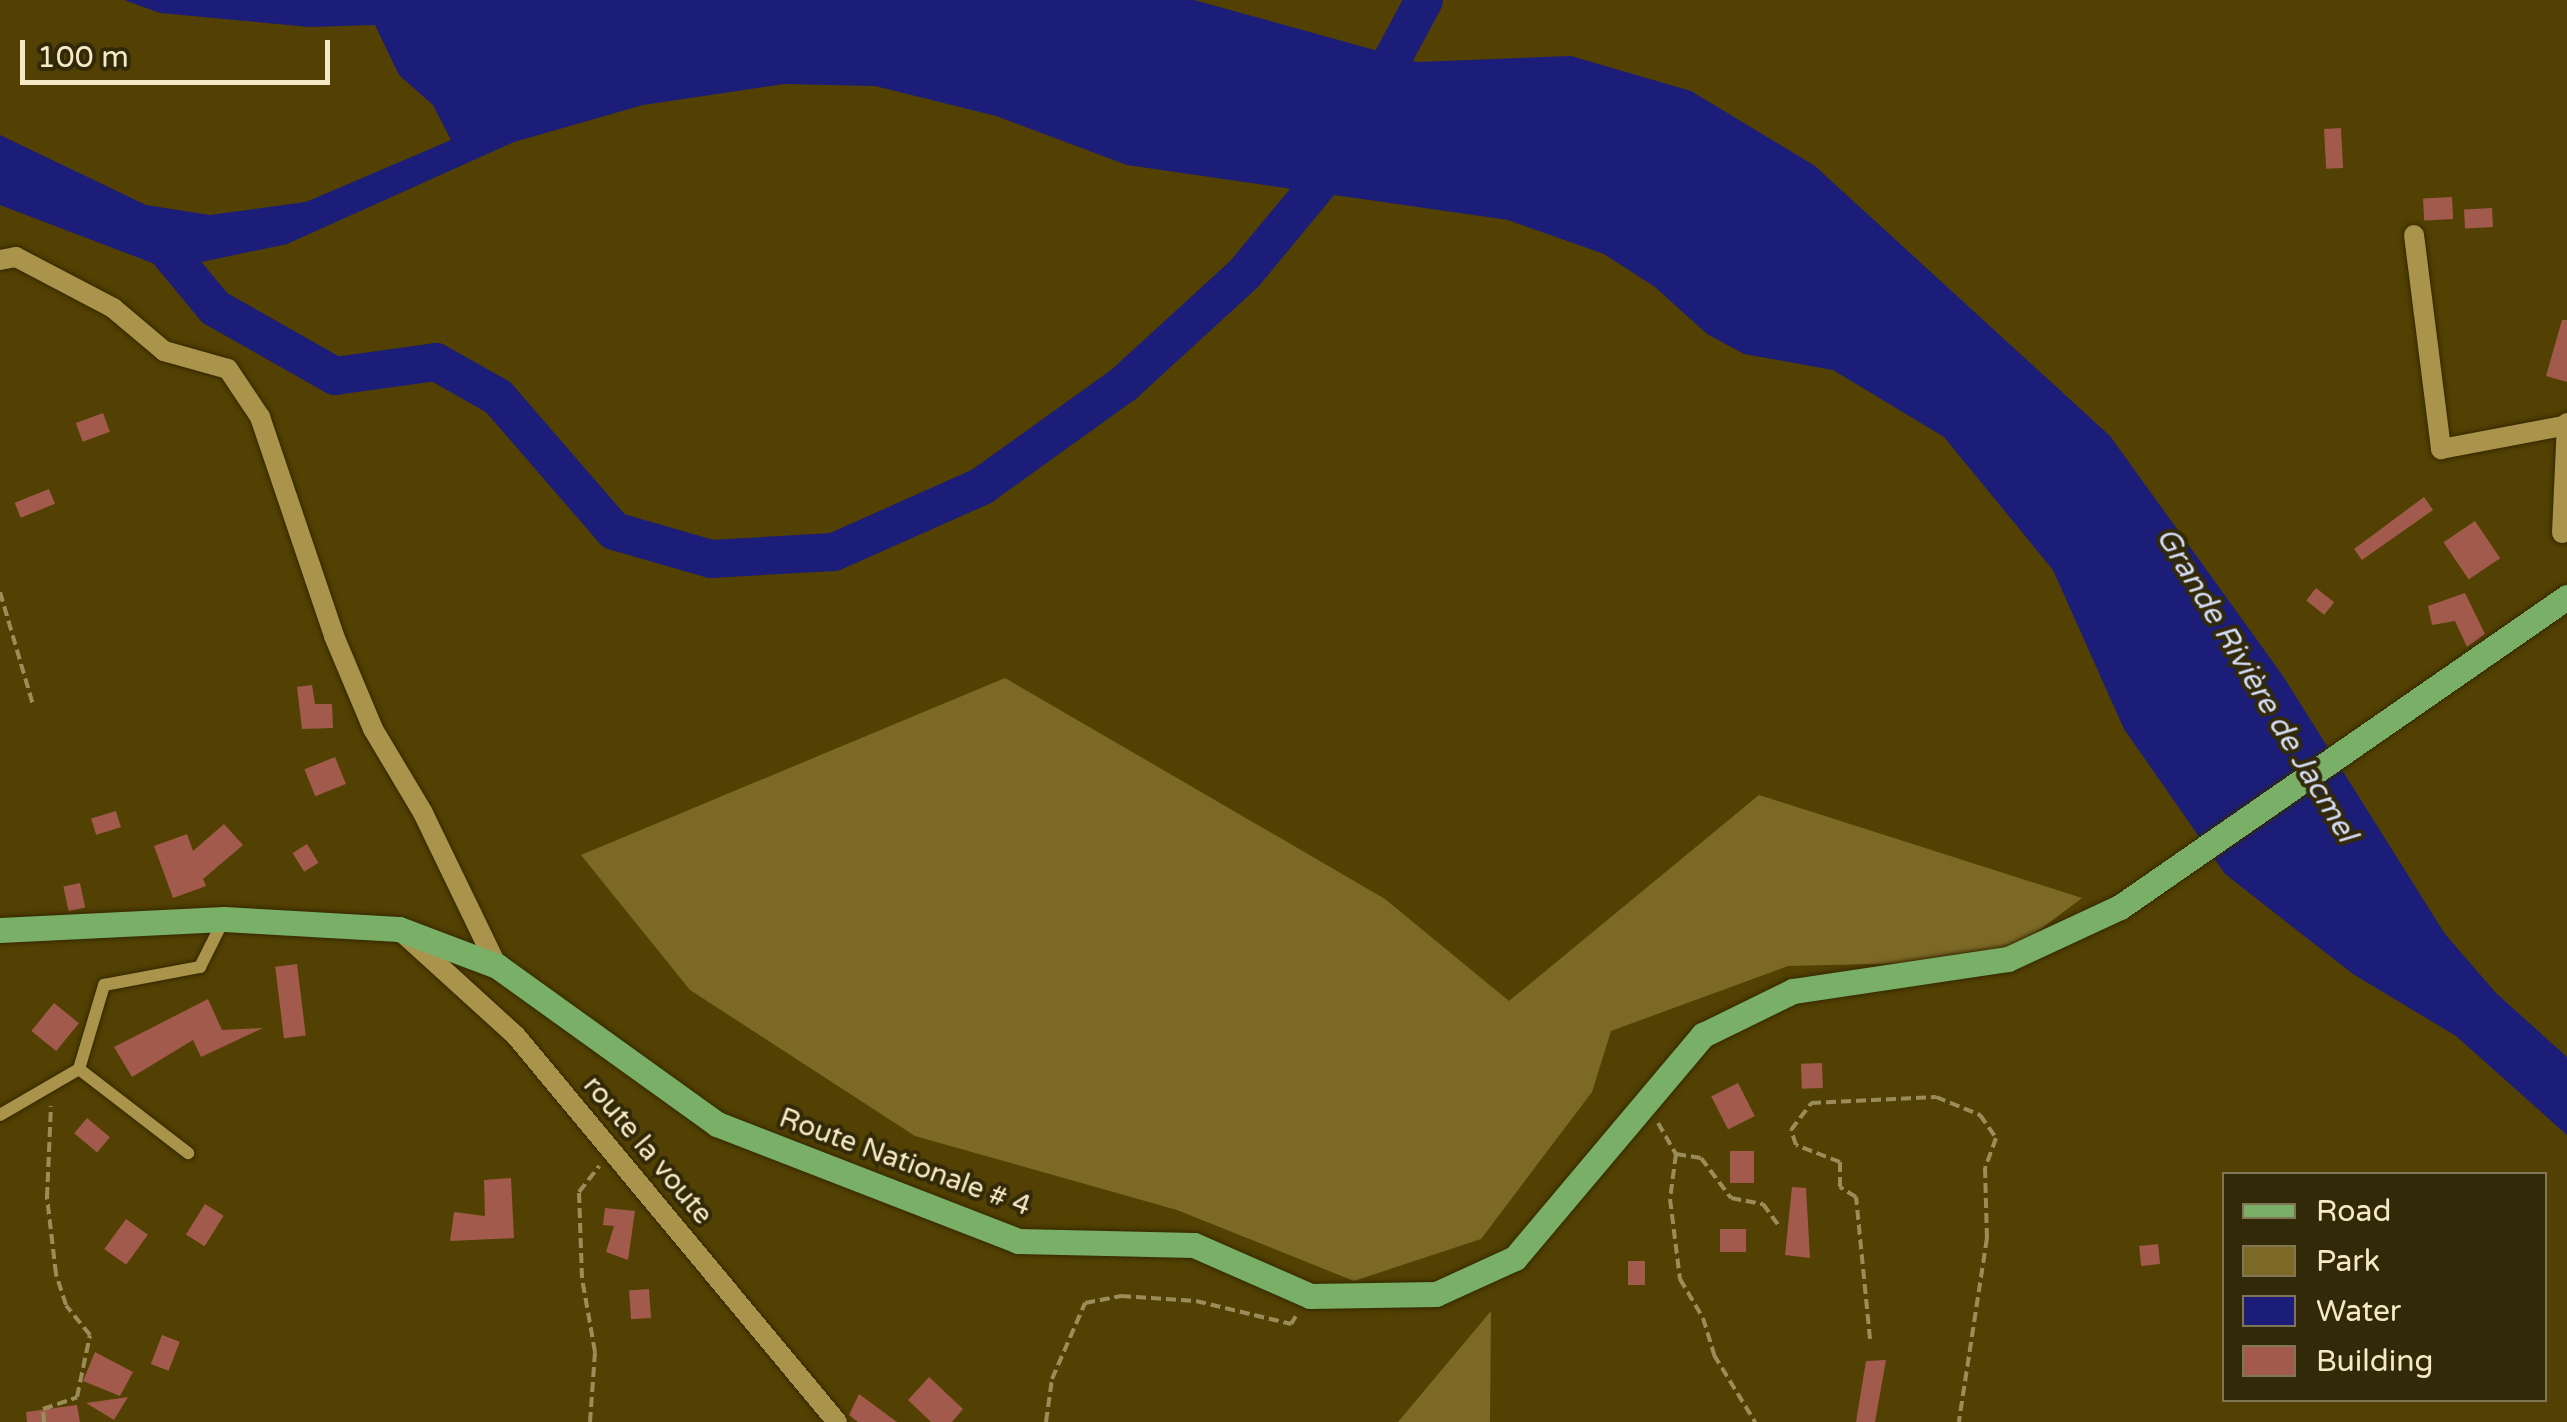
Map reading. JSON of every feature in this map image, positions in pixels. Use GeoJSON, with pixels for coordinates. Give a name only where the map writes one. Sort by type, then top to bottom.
{"type":"FeatureCollection","features":[{"type":"Feature","properties":{"kind":"main road","name":"Route Nationale # 4"},"geometry":{"type":"LineString","coordinates":[[0,930],[224,919],[399,929],[496,966],[718,1124],[1018,1241],[1194,1245],[1310,1296],[1436,1294],[1515,1258],[1568,1202],[1648,1095],[1702,1035],[1793,991],[2008,960],[2120,908],[2567,597]]}},
{"type":"Feature","properties":{"kind":"street"},"geometry":{"type":"LineString","coordinates":[[2414,235],[2440,449],[2565,424],[2562,534]]}},
{"type":"Feature","properties":{"kind":"street"},"geometry":{"type":"LineString","coordinates":[[0,260],[16,257],[113,308],[164,351],[228,369],[260,417],[334,636],[373,729],[423,813],[496,966]]}},
{"type":"Feature","properties":{"kind":"street","name":"route la voute"},"geometry":{"type":"LineString","coordinates":[[399,929],[516,1036],[837,1422]]}},
{"type":"Feature","properties":{"kind":"lane"},"geometry":{"type":"LineString","coordinates":[[0,1116],[79,1069],[104,985],[200,967],[224,919]]}},
{"type":"Feature","properties":{"kind":"lane"},"geometry":{"type":"LineString","coordinates":[[79,1069],[188,1153]]}},
{"type":"Feature","properties":{"kind":"path"},"geometry":{"type":"LineString","coordinates":[[0,592],[33,706]]}},
{"type":"Feature","properties":{"kind":"path"},"geometry":{"type":"LineString","coordinates":[[44,1422],[43,1409],[78,1397],[89,1358],[90,1336],[66,1305],[56,1274],[48,1197],[52,1082]]}},
{"type":"Feature","properties":{"kind":"path"},"geometry":{"type":"LineString","coordinates":[[1648,1095],[1663,1138],[1676,1154],[1701,1158],[1731,1198],[1763,1204],[1779,1226]]}},
{"type":"Feature","properties":{"kind":"path"},"geometry":{"type":"LineString","coordinates":[[1870,1338],[1856,1198],[1840,1187],[1840,1162],[1796,1145],[1790,1130],[1811,1103],[1936,1097],[1980,1115],[1996,1138],[1985,1168],[1987,1238],[1959,1422]]}},
{"type":"Feature","properties":{"kind":"path"},"geometry":{"type":"LineString","coordinates":[[590,1422],[595,1352],[582,1278],[579,1192],[612,1150]]}},
{"type":"Feature","properties":{"kind":"path"},"geometry":{"type":"LineString","coordinates":[[1676,1154],[1670,1199],[1675,1262],[1714,1355],[1755,1422]]}},
{"type":"Feature","properties":{"kind":"path"},"geometry":{"type":"LineString","coordinates":[[1046,1422],[1052,1379],[1085,1303],[1120,1296],[1196,1300],[1291,1324],[1310,1296]]}},
{"type":"Feature","properties":{"kind":"green space"},"geometry":{"type":"Polygon","coordinates":[[[1005,678],[1385,899],[1509,1001],[1759,795],[2082,898],[1998,961],[1788,966],[1611,1031],[1592,1092],[1481,1239],[1354,1281],[1177,1210],[915,1136],[690,990],[581,855],[1005,678]]]}},
{"type":"Feature","properties":{"kind":"green space"},"geometry":{"type":"Polygon","coordinates":[[[1491,1311],[1490,1422],[1398,1422],[1491,1311]]]}},
{"type":"Feature","properties":{"kind":"water"},"geometry":{"type":"Polygon","coordinates":[[[124,0],[1194,0],[1418,62],[1571,56],[1691,91],[1815,166],[2110,436],[2283,676],[2445,934],[2496,993],[2567,1057],[2567,1135],[2456,1036],[2353,974],[2225,874],[2124,729],[2053,570],[1944,437],[1833,370],[1744,354],[1707,334],[1655,287],[1604,254],[1508,220],[1127,165],[996,116],[875,86],[784,84],[643,105],[514,142],[287,244],[168,269],[0,205],[0,135],[146,205],[210,215],[306,202],[451,140],[433,105],[399,75],[375,25],[309,27],[160,13],[124,0]]]}},
{"type":"Feature","properties":{"kind":"building"},"geometry":{"type":"Polygon","coordinates":[[[2341,128],[2343,168],[2326,169],[2324,129],[2341,128]]]}},
{"type":"Feature","properties":{"kind":"building"},"geometry":{"type":"Polygon","coordinates":[[[2452,197],[2453,219],[2424,220],[2423,199],[2452,197]]]}},
{"type":"Feature","properties":{"kind":"building"},"geometry":{"type":"Polygon","coordinates":[[[2492,208],[2493,227],[2465,228],[2464,209],[2492,208]]]}},
{"type":"Feature","properties":{"kind":"building"},"geometry":{"type":"Polygon","coordinates":[[[2562,320],[2567,320],[2567,382],[2546,376],[2562,320]]]}},
{"type":"Feature","properties":{"kind":"building"},"geometry":{"type":"Polygon","coordinates":[[[103,413],[110,432],[83,442],[76,423],[103,413]]]}},
{"type":"Feature","properties":{"kind":"building"},"geometry":{"type":"Polygon","coordinates":[[[49,489],[55,504],[21,518],[15,503],[49,489]]]}},
{"type":"Feature","properties":{"kind":"building"},"geometry":{"type":"Polygon","coordinates":[[[2424,497],[2433,510],[2362,560],[2354,549],[2424,497]]]}},
{"type":"Feature","properties":{"kind":"building"},"geometry":{"type":"Polygon","coordinates":[[[2475,521],[2500,558],[2469,580],[2443,542],[2475,521]]]}},
{"type":"Feature","properties":{"kind":"building"},"geometry":{"type":"Polygon","coordinates":[[[2316,588],[2334,602],[2324,615],[2306,601],[2316,588]]]}},
{"type":"Feature","properties":{"kind":"building"},"geometry":{"type":"Polygon","coordinates":[[[2465,593],[2485,634],[2467,647],[2455,621],[2432,625],[2428,606],[2465,593]]]}},
{"type":"Feature","properties":{"kind":"building"},"geometry":{"type":"Polygon","coordinates":[[[312,685],[315,704],[332,704],[333,728],[302,729],[297,687],[312,685]]]}},
{"type":"Feature","properties":{"kind":"building"},"geometry":{"type":"Polygon","coordinates":[[[335,757],[346,784],[315,796],[304,769],[335,757]]]}},
{"type":"Feature","properties":{"kind":"building"},"geometry":{"type":"Polygon","coordinates":[[[116,811],[121,827],[96,835],[91,819],[116,811]]]}},
{"type":"Feature","properties":{"kind":"building"},"geometry":{"type":"Polygon","coordinates":[[[224,824],[243,845],[203,879],[206,886],[173,898],[154,846],[187,834],[193,851],[224,824]]]}},
{"type":"Feature","properties":{"kind":"building"},"geometry":{"type":"Polygon","coordinates":[[[307,844],[319,863],[304,872],[293,853],[307,844]]]}},
{"type":"Feature","properties":{"kind":"building"},"geometry":{"type":"Polygon","coordinates":[[[80,883],[85,907],[69,911],[63,887],[80,883]]]}},
{"type":"Feature","properties":{"kind":"building"},"geometry":{"type":"Polygon","coordinates":[[[297,964],[306,1035],[284,1038],[275,967],[297,964]]]}},
{"type":"Feature","properties":{"kind":"building"},"geometry":{"type":"Polygon","coordinates":[[[208,999],[222,1030],[263,1028],[201,1057],[193,1040],[132,1077],[114,1047],[208,999]]]}},
{"type":"Feature","properties":{"kind":"building"},"geometry":{"type":"Polygon","coordinates":[[[54,1003],[79,1023],[56,1051],[31,1031],[54,1003]]]}},
{"type":"Feature","properties":{"kind":"building"},"geometry":{"type":"Polygon","coordinates":[[[1822,1063],[1823,1088],[1802,1089],[1801,1064],[1822,1063]]]}},
{"type":"Feature","properties":{"kind":"building"},"geometry":{"type":"Polygon","coordinates":[[[1738,1083],[1755,1116],[1728,1130],[1711,1097],[1738,1083]]]}},
{"type":"Feature","properties":{"kind":"building"},"geometry":{"type":"Polygon","coordinates":[[[87,1118],[110,1137],[97,1153],[74,1133],[87,1118]]]}},
{"type":"Feature","properties":{"kind":"building"},"geometry":{"type":"Polygon","coordinates":[[[1730,1151],[1754,1151],[1754,1183],[1730,1183],[1730,1151]]]}},
{"type":"Feature","properties":{"kind":"building"},"geometry":{"type":"Polygon","coordinates":[[[511,1178],[514,1238],[450,1241],[454,1212],[485,1216],[484,1180],[511,1178]]]}},
{"type":"Feature","properties":{"kind":"building"},"geometry":{"type":"Polygon","coordinates":[[[1792,1187],[1806,1188],[1810,1258],[1785,1255],[1792,1187]]]}},
{"type":"Feature","properties":{"kind":"building"},"geometry":{"type":"Polygon","coordinates":[[[205,1204],[224,1216],[205,1246],[186,1235],[205,1204]]]}},
{"type":"Feature","properties":{"kind":"building"},"geometry":{"type":"Polygon","coordinates":[[[605,1208],[635,1211],[628,1260],[606,1252],[614,1226],[603,1225],[605,1208]]]}},
{"type":"Feature","properties":{"kind":"building"},"geometry":{"type":"Polygon","coordinates":[[[126,1219],[148,1235],[126,1265],[104,1249],[126,1219]]]}},
{"type":"Feature","properties":{"kind":"building"},"geometry":{"type":"Polygon","coordinates":[[[1720,1229],[1746,1229],[1746,1252],[1720,1252],[1720,1229]]]}},
{"type":"Feature","properties":{"kind":"building"},"geometry":{"type":"Polygon","coordinates":[[[2158,1244],[2160,1264],[2141,1266],[2139,1246],[2158,1244]]]}},
{"type":"Feature","properties":{"kind":"building"},"geometry":{"type":"Polygon","coordinates":[[[1628,1261],[1645,1261],[1645,1285],[1628,1285],[1628,1261]]]}},
{"type":"Feature","properties":{"kind":"building"},"geometry":{"type":"Polygon","coordinates":[[[649,1289],[651,1318],[631,1319],[629,1290],[649,1289]]]}},
{"type":"Feature","properties":{"kind":"building"},"geometry":{"type":"Polygon","coordinates":[[[162,1335],[180,1342],[169,1371],[151,1364],[162,1335]]]}},
{"type":"Feature","properties":{"kind":"building"},"geometry":{"type":"Polygon","coordinates":[[[95,1352],[133,1372],[120,1396],[83,1381],[95,1352]]]}},
{"type":"Feature","properties":{"kind":"building"},"geometry":{"type":"Polygon","coordinates":[[[1886,1360],[1875,1422],[1856,1422],[1866,1361],[1886,1360]]]}},
{"type":"Feature","properties":{"kind":"building"},"geometry":{"type":"Polygon","coordinates":[[[929,1377],[963,1409],[952,1422],[931,1422],[908,1400],[929,1377]]]}},
{"type":"Feature","properties":{"kind":"building"},"geometry":{"type":"Polygon","coordinates":[[[859,1394],[897,1422],[858,1422],[849,1415],[859,1394]]]}},
{"type":"Feature","properties":{"kind":"building"},"geometry":{"type":"Polygon","coordinates":[[[128,1397],[114,1420],[86,1403],[128,1397]]]}},
{"type":"Feature","properties":{"kind":"building"},"geometry":{"type":"Polygon","coordinates":[[[77,1405],[80,1422],[27,1422],[26,1412],[77,1405]]]}},
{"type":"Feature","properties":{"kind":"waterway"},"geometry":{"type":"LineString","coordinates":[[1371,99],[1424,0]]}},
{"type":"Feature","properties":{"kind":"waterway","name":"Grande Rivière de Jacmel"},"geometry":{"type":"LineString","coordinates":[[151,231],[215,308],[335,376],[436,362],[498,397],[614,531],[711,559],[834,552],[982,486],[1124,384],[1245,273],[1341,157]]}}]}
